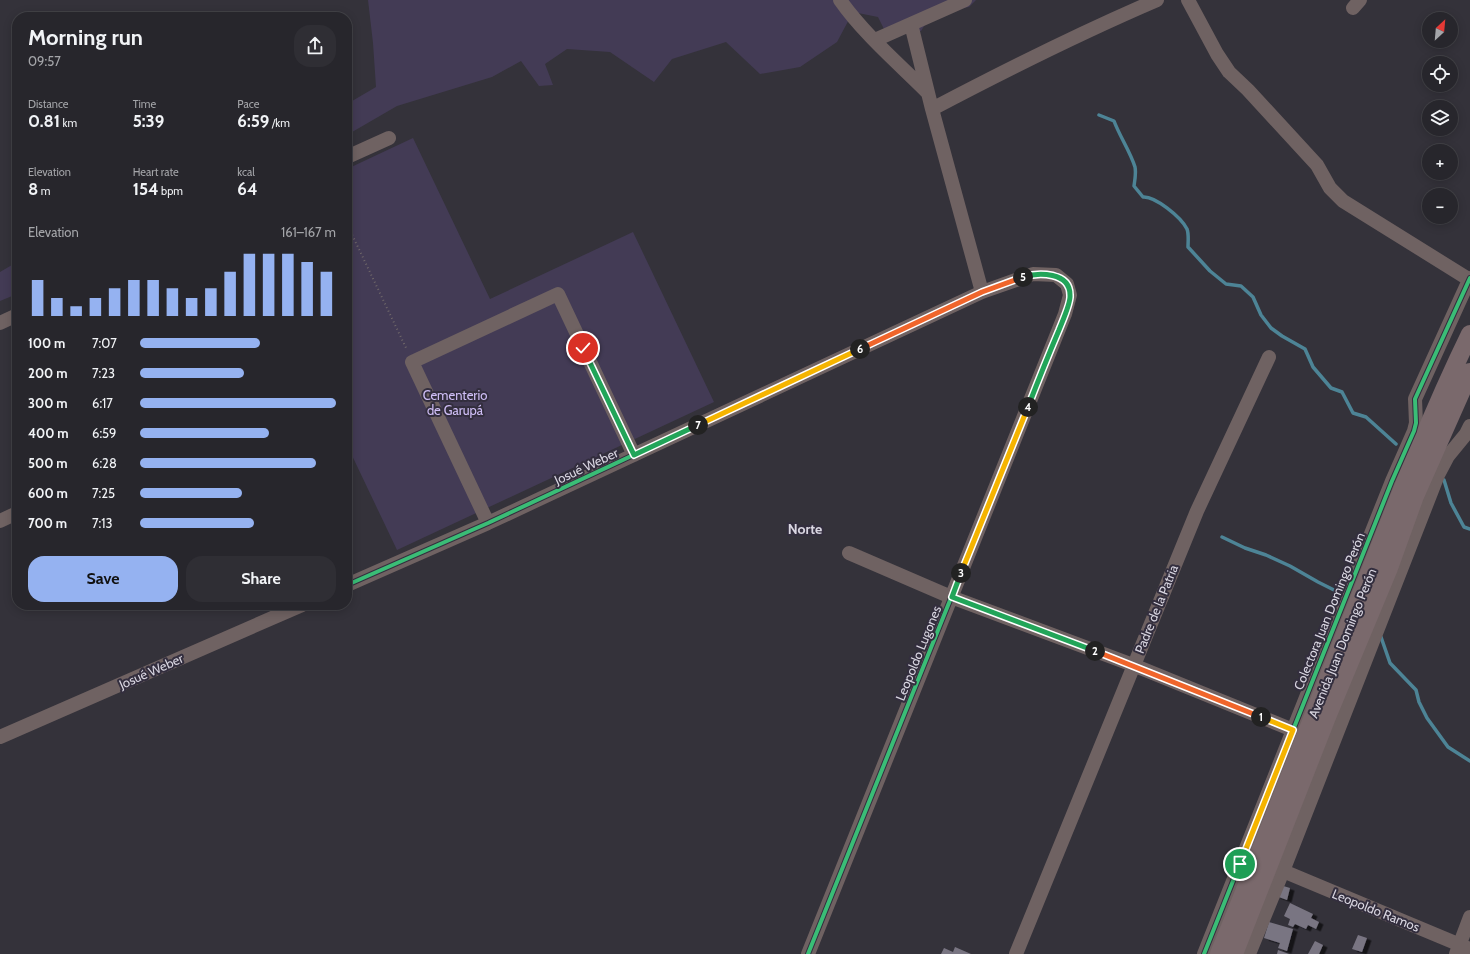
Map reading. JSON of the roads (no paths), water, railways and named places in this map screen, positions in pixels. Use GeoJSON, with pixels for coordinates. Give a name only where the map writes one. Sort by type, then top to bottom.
{"type":"FeatureCollection","features":[{"type":"Feature","properties":{"kind":"main road","name":"Avenida Juan Domingo Perón"},"geometry":{"type":"LineString","coordinates":[[1219,954],[1414,458],[1470,334]]}},
{"type":"Feature","properties":{"kind":"main road","name":"Avenida Juan Domingo Perón"},"geometry":{"type":"LineString","coordinates":[[1234,954],[1327,717],[1389,568],[1415,496],[1470,372]]}},
{"type":"Feature","properties":{"kind":"street"},"geometry":{"type":"LineString","coordinates":[[840,0],[875,40],[928,93]]}},
{"type":"Feature","properties":{"kind":"street"},"geometry":{"type":"LineString","coordinates":[[875,40],[965,0]]}},
{"type":"Feature","properties":{"kind":"street"},"geometry":{"type":"LineString","coordinates":[[932,109],[1035,55],[1157,0]]}},
{"type":"Feature","properties":{"kind":"street"},"geometry":{"type":"LineString","coordinates":[[1188,0],[1217,54],[1229,72],[1248,90],[1317,165],[1330,188],[1343,201],[1470,279]]}},
{"type":"Feature","properties":{"kind":"street"},"geometry":{"type":"LineString","coordinates":[[911,24],[932,109],[982,292]]}},
{"type":"Feature","properties":{"kind":"street"},"geometry":{"type":"LineString","coordinates":[[352,156],[389,138]]}},
{"type":"Feature","properties":{"kind":"street","name":"Josué Weber"},"geometry":{"type":"LineString","coordinates":[[352,583],[488,523],[982,292],[1033,274],[1056,275],[1067,284],[1070,295],[1065,314]]}},
{"type":"Feature","properties":{"kind":"street","name":"Colectora Juan Domingo Perón"},"geometry":{"type":"LineString","coordinates":[[1204,954],[1392,481],[1414,431],[1416,423],[1415,399],[1470,279]]}},
{"type":"Feature","properties":{"kind":"street"},"geometry":{"type":"LineString","coordinates":[[488,523],[412,362],[558,294],[634,455]]}},
{"type":"Feature","properties":{"kind":"street","name":"Leopoldo Lugones"},"geometry":{"type":"LineString","coordinates":[[808,954],[1065,314]]}},
{"type":"Feature","properties":{"kind":"street"},"geometry":{"type":"LineString","coordinates":[[0,323],[12,317]]}},
{"type":"Feature","properties":{"kind":"street","name":"Padre de la Patria"},"geometry":{"type":"LineString","coordinates":[[1016,954],[1197,511],[1269,357]]}},
{"type":"Feature","properties":{"kind":"street"},"geometry":{"type":"LineString","coordinates":[[1249,954],[1438,475],[1448,456],[1466,434],[1470,426]]}},
{"type":"Feature","properties":{"kind":"street"},"geometry":{"type":"LineString","coordinates":[[0,521],[12,515]]}},
{"type":"Feature","properties":{"kind":"street"},"geometry":{"type":"LineString","coordinates":[[849,553],[952,597],[1133,665],[1293,730]]}},
{"type":"Feature","properties":{"kind":"street","name":"Josué Weber"},"geometry":{"type":"LineString","coordinates":[[0,738],[291,610]]}},
{"type":"Feature","properties":{"kind":"street","name":"Leopoldo Ramos"},"geometry":{"type":"LineString","coordinates":[[1283,871],[1462,949]]}},
{"type":"Feature","properties":{"kind":"street"},"geometry":{"type":"LineString","coordinates":[[1462,949],[1470,917]]}},
{"type":"Feature","properties":{"kind":"waterway"},"geometry":{"type":"LineString","coordinates":[[1099,115],[1114,121],[1135,167],[1134,186],[1143,197],[1161,204],[1174,213],[1184,224],[1187,229],[1188,247],[1210,271],[1226,284],[1241,286],[1253,297],[1261,315],[1271,328],[1305,349],[1313,367],[1331,388],[1342,392],[1353,413],[1366,417],[1396,444]]}},
{"type":"Feature","properties":{"kind":"waterway"},"geometry":{"type":"LineString","coordinates":[[1444,480],[1451,503],[1464,527],[1470,529]]}},
{"type":"Feature","properties":{"kind":"waterway"},"geometry":{"type":"LineString","coordinates":[[1222,537],[1290,566],[1336,591]]}},
{"type":"Feature","properties":{"kind":"waterway"},"geometry":{"type":"LineString","coordinates":[[1381,637],[1390,663],[1416,690],[1419,702],[1427,718],[1448,747],[1470,761]]}},
{"type":"Feature","properties":{"kind":"district","name":"Norte"},"geometry":{"type":"Point","coordinates":[805,529]}},
{"type":"Feature","properties":{"kind":"park label","name":"Cementerio de Garupá"},"geometry":{"type":"Point","coordinates":[455,402]}}]}
